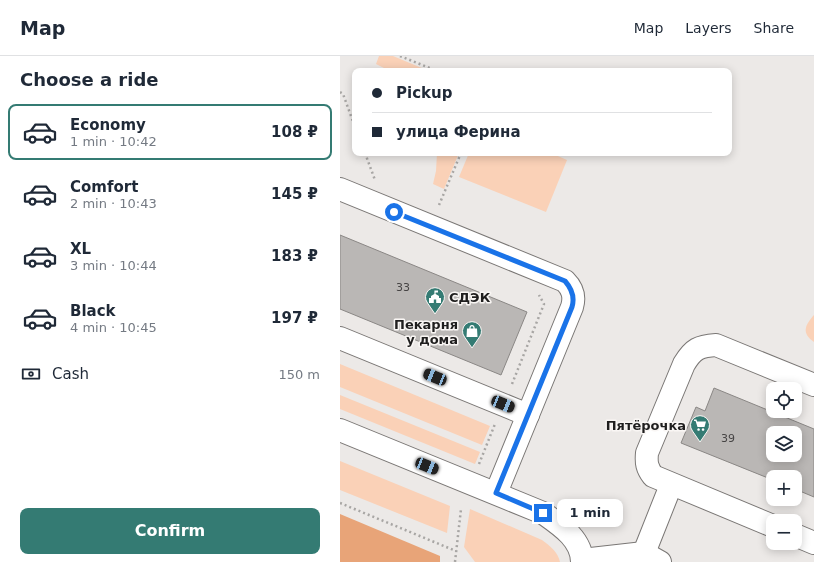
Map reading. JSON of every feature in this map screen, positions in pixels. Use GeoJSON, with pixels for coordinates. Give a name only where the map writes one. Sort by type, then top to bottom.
{"type":"FeatureCollection","features":[{"type":"Feature","properties":{"kind":"street"},"geometry":{"type":"LineString","coordinates":[[340,189],[565,281],[572,290],[574,301],[572,307],[496,493]]}},
{"type":"Feature","properties":{"kind":"street"},"geometry":{"type":"LineString","coordinates":[[340,338],[528,415]]}},
{"type":"Feature","properties":{"kind":"street"},"geometry":{"type":"LineString","coordinates":[[766,523],[653,476],[648,470],[646,463],[647,453],[684,364],[690,354],[696,349],[704,346],[716,345],[814,385]]}},
{"type":"Feature","properties":{"kind":"street"},"geometry":{"type":"LineString","coordinates":[[340,430],[543,513],[564,528],[577,544],[582,561],[652,557],[672,484]]}},
{"type":"Feature","properties":{"kind":"street"},"geometry":{"type":"LineString","coordinates":[[802,538],[814,543]]}},
{"type":"Feature","properties":{"kind":"path"},"geometry":{"type":"LineString","coordinates":[[400,56],[430,68]]}},
{"type":"Feature","properties":{"kind":"path"},"geometry":{"type":"LineString","coordinates":[[340,92],[343,94],[352,119]]}},
{"type":"Feature","properties":{"kind":"path"},"geometry":{"type":"LineString","coordinates":[[430,226],[460,156]]}},
{"type":"Feature","properties":{"kind":"path"},"geometry":{"type":"LineString","coordinates":[[514,380],[544,304],[540,295]]}},
{"type":"Feature","properties":{"kind":"path"},"geometry":{"type":"LineString","coordinates":[[478,468],[494,427]]}},
{"type":"Feature","properties":{"kind":"path"},"geometry":{"type":"LineString","coordinates":[[340,503],[456,551]]}},
{"type":"Feature","properties":{"kind":"path"},"geometry":{"type":"LineString","coordinates":[[455,562],[461,509]]}},
{"type":"Feature","properties":{"kind":"shaded area"},"geometry":{"type":"Polygon","coordinates":[[[379,56],[393,56],[422,68],[384,68],[376,64],[379,56]]]}},
{"type":"Feature","properties":{"kind":"shaded area"},"geometry":{"type":"Polygon","coordinates":[[[437,156],[458,156],[444,189],[433,184],[436,171],[437,156]]]}},
{"type":"Feature","properties":{"kind":"shaded area"},"geometry":{"type":"Polygon","coordinates":[[[468,156],[558,156],[567,160],[546,212],[459,177],[468,156]]]}},
{"type":"Feature","properties":{"kind":"shaded area"},"geometry":{"type":"Polygon","coordinates":[[[814,315],[814,342],[807,335],[806,329],[808,322],[814,315]]]}},
{"type":"Feature","properties":{"kind":"shaded area"},"geometry":{"type":"Polygon","coordinates":[[[340,364],[490,426],[482,445],[340,387],[340,364]]]}},
{"type":"Feature","properties":{"kind":"shaded area"},"geometry":{"type":"Polygon","coordinates":[[[340,395],[480,452],[475,464],[340,409],[340,395]]]}},
{"type":"Feature","properties":{"kind":"shaded area"},"geometry":{"type":"Polygon","coordinates":[[[340,461],[450,506],[447,533],[340,490],[340,461]]]}},
{"type":"Feature","properties":{"kind":"shaded area"},"geometry":{"type":"Polygon","coordinates":[[[470,509],[542,540],[556,552],[560,562],[475,562],[464,547],[470,509]]]}},
{"type":"Feature","properties":{"kind":"shaded area"},"geometry":{"type":"Polygon","coordinates":[[[340,514],[440,556],[440,562],[340,562],[340,514]]]}},
{"type":"Feature","properties":{"kind":"building"},"geometry":{"type":"Polygon","coordinates":[[[340,235],[527,312],[501,375],[340,309],[340,235]]]}},
{"type":"Feature","properties":{"kind":"building"},"geometry":{"type":"Polygon","coordinates":[[[714,388],[766,409],[766,418],[787,418],[814,429],[814,497],[802,492],[802,470],[766,470],[766,477],[681,443],[696,407],[705,411],[714,388]]]}},
{"type":"Feature","properties":{"kind":"place","name":"СДЭК"},"geometry":{"type":"Point","coordinates":[435,314]}},
{"type":"Feature","properties":{"kind":"place","name":"Пекарня у дома"},"geometry":{"type":"Point","coordinates":[472,348]}},
{"type":"Feature","properties":{"kind":"place","name":"Пятёрочка"},"geometry":{"type":"Point","coordinates":[700,442]}},
{"type":"Feature","properties":{"kind":"route"},"geometry":{"type":"LineString","coordinates":[[394,212],[565,281],[572,290],[574,301],[572,307],[496,493],[543,513]]}}]}
